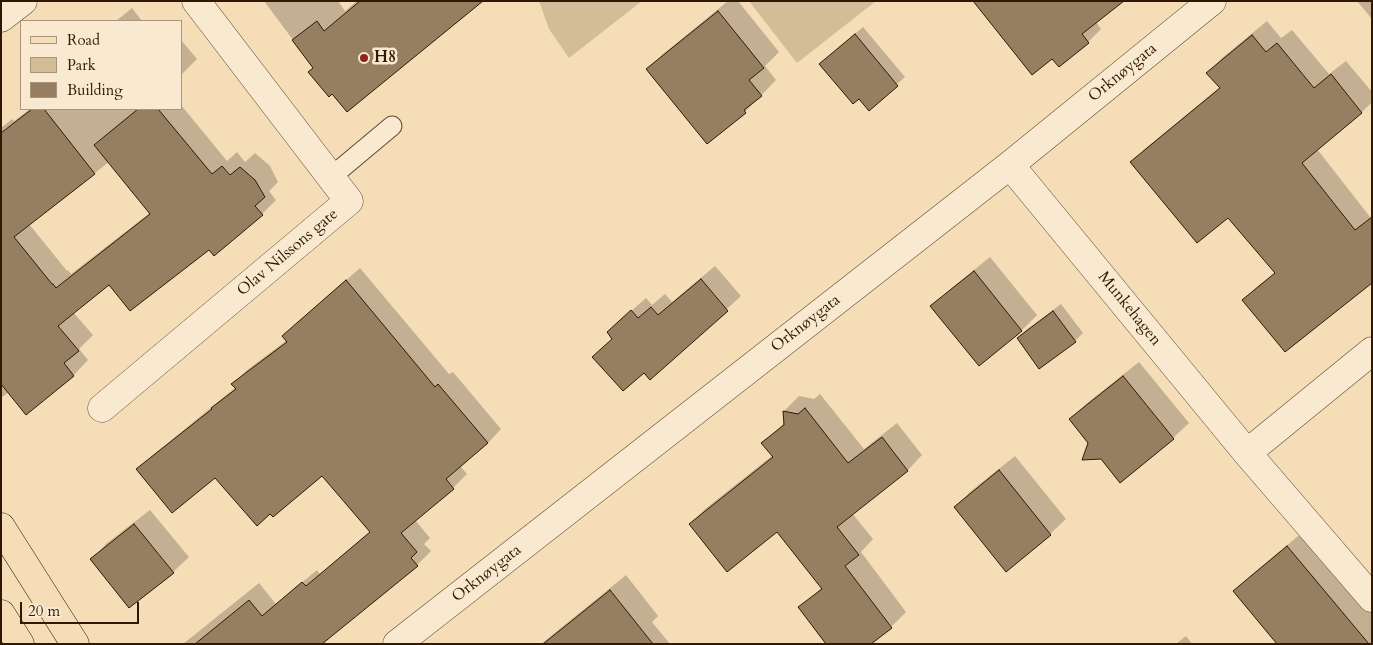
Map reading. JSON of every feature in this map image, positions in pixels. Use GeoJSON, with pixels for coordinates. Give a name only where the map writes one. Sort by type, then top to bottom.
{"type":"FeatureCollection","features":[{"type":"Feature","properties":{"kind":"main road"},"geometry":{"type":"LineString","coordinates":[[1,527],[75,644]]}},
{"type":"Feature","properties":{"kind":"main road"},"geometry":{"type":"LineString","coordinates":[[1,614],[20,644]]}},
{"type":"Feature","properties":{"kind":"street"},"geometry":{"type":"LineString","coordinates":[[1,18],[23,1]]}},
{"type":"Feature","properties":{"kind":"street","name":"Olav Nilssons gate"},"geometry":{"type":"LineString","coordinates":[[102,408],[349,201],[196,1]]}},
{"type":"Feature","properties":{"kind":"street","name":"Orknøygata"},"geometry":{"type":"LineString","coordinates":[[398,644],[1010,165],[1212,1]]}},
{"type":"Feature","properties":{"kind":"street","name":"Munkehagen"},"geometry":{"type":"LineString","coordinates":[[1010,165],[1247,453],[1372,598]]}},
{"type":"Feature","properties":{"kind":"street"},"geometry":{"type":"LineString","coordinates":[[1247,453],[1372,351]]}},
{"type":"Feature","properties":{"kind":"lane"},"geometry":{"type":"LineString","coordinates":[[331,177],[392,126]]}},
{"type":"Feature","properties":{"kind":"green space"},"geometry":{"type":"Polygon","coordinates":[[[539,1],[642,1],[569,58],[549,29],[539,1]]]}},
{"type":"Feature","properties":{"kind":"green space"},"geometry":{"type":"Polygon","coordinates":[[[749,1],[876,1],[797,63],[749,1]]]}},
{"type":"Feature","properties":{"kind":"building","name":"H8"},"geometry":{"type":"Polygon","coordinates":[[[360,1],[483,1],[347,112],[332,94],[329,97],[308,72],[313,68],[292,40],[317,21],[324,31],[360,1]]]}},
{"type":"Feature","properties":{"kind":"building"},"geometry":{"type":"Polygon","coordinates":[[[973,1],[1124,1],[1082,34],[1089,43],[1059,67],[1052,59],[1032,75],[973,1]]]}},
{"type":"Feature","properties":{"kind":"building"},"geometry":{"type":"Polygon","coordinates":[[[718,11],[764,68],[749,80],[762,96],[744,110],[746,113],[707,144],[646,69],[718,11]]]}},
{"type":"Feature","properties":{"kind":"building"},"geometry":{"type":"Polygon","coordinates":[[[855,34],[898,86],[869,111],[859,99],[853,104],[819,64],[855,34]]]}},
{"type":"Feature","properties":{"kind":"building"},"geometry":{"type":"Polygon","coordinates":[[[1252,35],[1266,52],[1277,43],[1314,88],[1331,74],[1362,113],[1302,163],[1355,230],[1372,217],[1372,283],[1285,352],[1242,300],[1275,273],[1228,218],[1197,243],[1130,162],[1220,88],[1206,73],[1252,35]]]}},
{"type":"Feature","properties":{"kind":"building"},"geometry":{"type":"Polygon","coordinates":[[[31,110],[45,110],[95,174],[14,237],[56,288],[150,214],[94,145],[137,110],[159,110],[212,174],[222,166],[230,175],[240,167],[255,180],[265,197],[255,206],[263,215],[214,256],[209,250],[130,311],[109,285],[58,326],[79,351],[64,363],[74,376],[26,415],[1,384],[1,133],[31,110]]]}},
{"type":"Feature","properties":{"kind":"building"},"geometry":{"type":"Polygon","coordinates":[[[974,271],[1022,331],[979,366],[930,306],[974,271]]]}},
{"type":"Feature","properties":{"kind":"building"},"geometry":{"type":"Polygon","coordinates":[[[701,279],[728,311],[650,380],[644,373],[623,391],[592,357],[612,339],[607,332],[631,310],[638,318],[651,307],[658,315],[701,279]]]}},
{"type":"Feature","properties":{"kind":"building"},"geometry":{"type":"Polygon","coordinates":[[[346,280],[435,387],[438,384],[488,443],[446,479],[454,489],[401,533],[417,552],[411,558],[418,566],[322,644],[195,644],[249,600],[262,616],[302,582],[306,586],[370,532],[322,476],[273,517],[270,514],[257,526],[215,478],[172,513],[136,469],[236,389],[231,384],[287,342],[282,336],[346,280]]]}},
{"type":"Feature","properties":{"kind":"building"},"geometry":{"type":"Polygon","coordinates":[[[1053,311],[1076,342],[1039,369],[1017,338],[1053,311]]]}},
{"type":"Feature","properties":{"kind":"building"},"geometry":{"type":"Polygon","coordinates":[[[1123,376],[1174,439],[1120,483],[1101,459],[1082,460],[1088,443],[1069,419],[1123,376]]]}},
{"type":"Feature","properties":{"kind":"building"},"geometry":{"type":"Polygon","coordinates":[[[805,408],[848,463],[882,437],[908,471],[837,527],[859,555],[845,566],[892,628],[871,644],[826,644],[798,607],[822,589],[777,532],[727,572],[689,524],[773,457],[761,443],[784,425],[783,411],[798,414],[805,408]]]}},
{"type":"Feature","properties":{"kind":"building"},"geometry":{"type":"Polygon","coordinates":[[[999,470],[1051,535],[1006,572],[954,507],[999,470]]]}},
{"type":"Feature","properties":{"kind":"building"},"geometry":{"type":"Polygon","coordinates":[[[134,524],[174,573],[129,608],[90,559],[134,524]]]}},
{"type":"Feature","properties":{"kind":"building"},"geometry":{"type":"Polygon","coordinates":[[[1287,546],[1369,644],[1277,644],[1233,591],[1287,546]]]}},
{"type":"Feature","properties":{"kind":"building"},"geometry":{"type":"Polygon","coordinates":[[[610,590],[653,644],[543,644],[610,590]]]}},
{"type":"Feature","properties":{"kind":"place","name":"H8"},"geometry":{"type":"Point","coordinates":[364,58]}}]}
